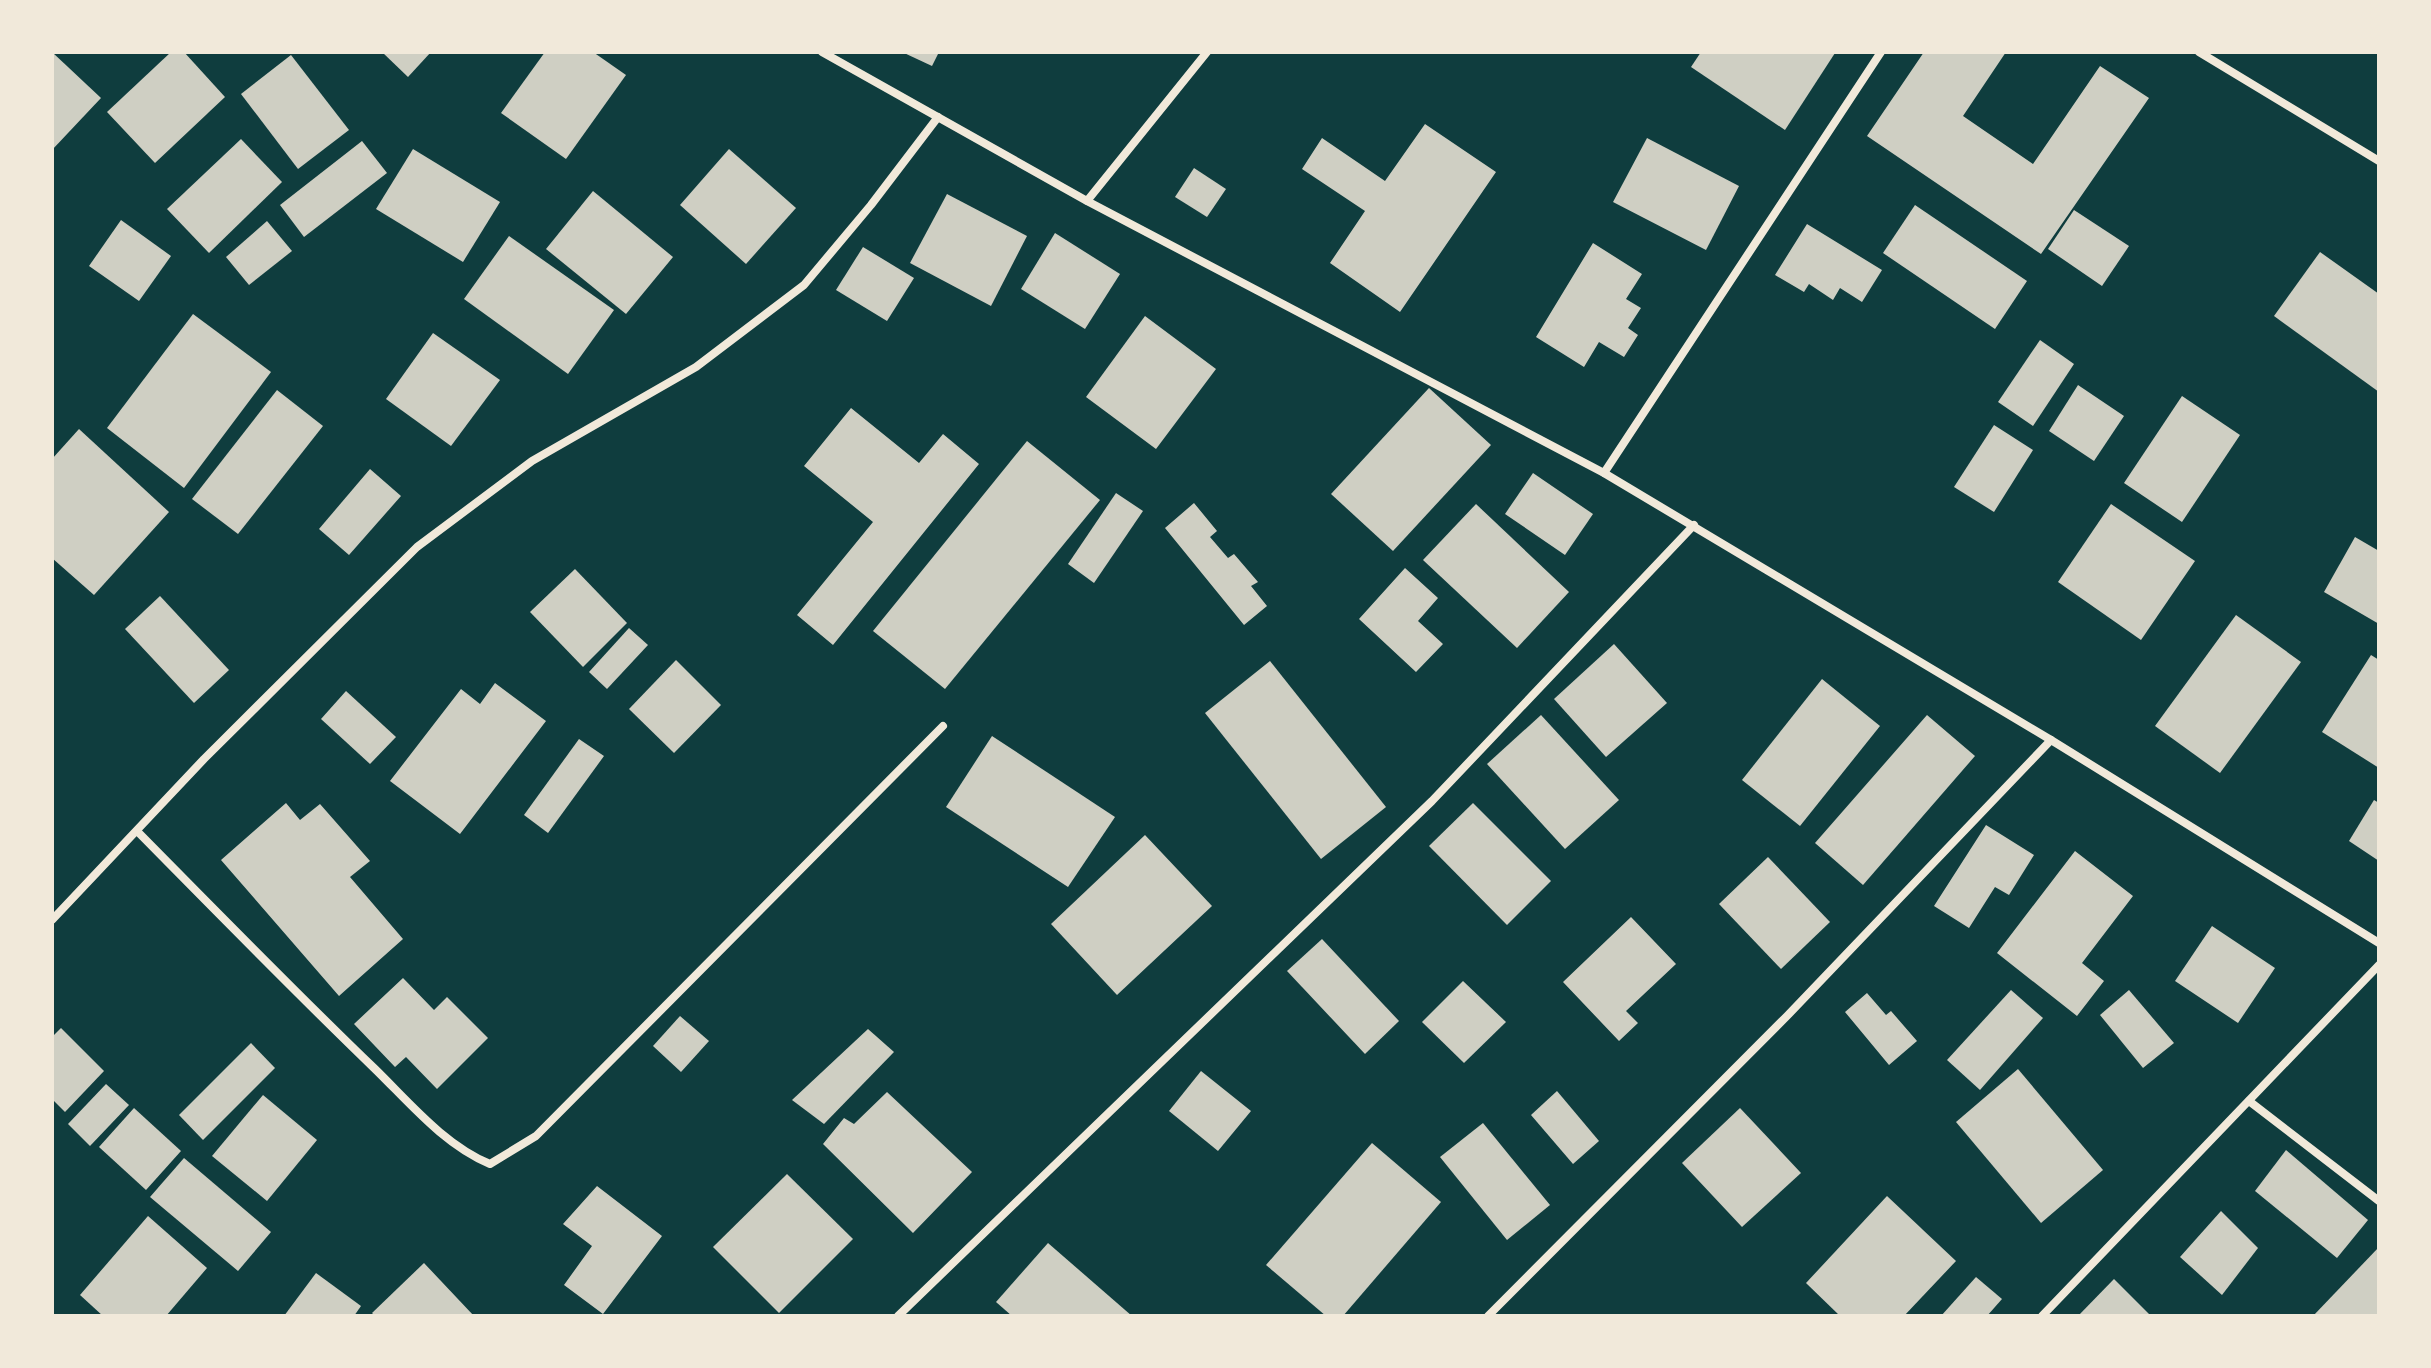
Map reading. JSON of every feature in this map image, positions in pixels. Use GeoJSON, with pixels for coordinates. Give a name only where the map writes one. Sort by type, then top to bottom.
{"type":"FeatureCollection","features":[{"type":"Feature","properties":{"kind":"street"},"geometry":{"type":"LineString","coordinates":[[822,52],[1087,201],[1604,473],[2051,740],[2379,943]]}},
{"type":"Feature","properties":{"kind":"street"},"geometry":{"type":"LineString","coordinates":[[1087,201],[1207,52]]}},
{"type":"Feature","properties":{"kind":"street"},"geometry":{"type":"LineString","coordinates":[[1604,473],[1881,52]]}},
{"type":"Feature","properties":{"kind":"street"},"geometry":{"type":"LineString","coordinates":[[2199,52],[2379,161]]}},
{"type":"Feature","properties":{"kind":"street"},"geometry":{"type":"LineString","coordinates":[[52,920],[204,759],[417,547],[532,461],[696,367],[804,285],[871,205],[938,117]]}},
{"type":"Feature","properties":{"kind":"street"},"geometry":{"type":"LineString","coordinates":[[898,1316],[1432,801],[1694,525]]}},
{"type":"Feature","properties":{"kind":"street"},"geometry":{"type":"LineString","coordinates":[[137,831],[312,1008],[445,1136],[471,1157],[490,1164],[536,1136],[943,726]]}},
{"type":"Feature","properties":{"kind":"street"},"geometry":{"type":"LineString","coordinates":[[1488,1316],[1787,1016],[2051,740]]}},
{"type":"Feature","properties":{"kind":"street"},"geometry":{"type":"LineString","coordinates":[[2042,1316],[2379,965]]}},
{"type":"Feature","properties":{"kind":"street"},"geometry":{"type":"LineString","coordinates":[[2249,1101],[2379,1201]]}},
{"type":"Feature","properties":{"kind":"building"},"geometry":{"type":"Polygon","coordinates":[[[52,52],[101,98],[52,150],[52,52]]]}},
{"type":"Feature","properties":{"kind":"building"},"geometry":{"type":"Polygon","coordinates":[[[171,52],[184,52],[225,97],[155,163],[107,112],[171,52]]]}},
{"type":"Feature","properties":{"kind":"building"},"geometry":{"type":"Polygon","coordinates":[[[382,52],[431,52],[408,77],[382,52]]]}},
{"type":"Feature","properties":{"kind":"building"},"geometry":{"type":"Polygon","coordinates":[[[545,52],[593,52],[626,75],[566,159],[501,113],[545,52]]]}},
{"type":"Feature","properties":{"kind":"building"},"geometry":{"type":"Polygon","coordinates":[[[902,52],[939,52],[932,66],[902,52]]]}},
{"type":"Feature","properties":{"kind":"building"},"geometry":{"type":"Polygon","coordinates":[[[1701,52],[1835,53],[1785,130],[1691,67],[1701,52]]]}},
{"type":"Feature","properties":{"kind":"building"},"geometry":{"type":"Polygon","coordinates":[[[1924,52],[2006,52],[1963,116],[2033,164],[2100,66],[2149,98],[2041,254],[1867,136],[1924,52]]]}},
{"type":"Feature","properties":{"kind":"building"},"geometry":{"type":"Polygon","coordinates":[[[291,55],[349,130],[298,169],[241,94],[291,55]]]}},
{"type":"Feature","properties":{"kind":"building"},"geometry":{"type":"Polygon","coordinates":[[[1425,124],[1496,172],[1400,312],[1330,263],[1365,211],[1302,169],[1322,138],[1385,181],[1425,124]]]}},
{"type":"Feature","properties":{"kind":"building"},"geometry":{"type":"Polygon","coordinates":[[[1647,138],[1739,186],[1706,250],[1613,202],[1647,138]]]}},
{"type":"Feature","properties":{"kind":"building"},"geometry":{"type":"Polygon","coordinates":[[[241,139],[282,182],[209,253],[167,209],[241,139]]]}},
{"type":"Feature","properties":{"kind":"building"},"geometry":{"type":"Polygon","coordinates":[[[362,141],[387,173],[304,237],[280,205],[362,141]]]}},
{"type":"Feature","properties":{"kind":"building"},"geometry":{"type":"Polygon","coordinates":[[[413,149],[500,202],[463,262],[376,209],[413,149]]]}},
{"type":"Feature","properties":{"kind":"building"},"geometry":{"type":"Polygon","coordinates":[[[729,149],[796,208],[746,264],[680,205],[729,149]]]}},
{"type":"Feature","properties":{"kind":"building"},"geometry":{"type":"Polygon","coordinates":[[[1194,168],[1226,189],[1207,217],[1175,197],[1194,168]]]}},
{"type":"Feature","properties":{"kind":"building"},"geometry":{"type":"Polygon","coordinates":[[[593,191],[673,257],[626,314],[546,249],[593,191]]]}},
{"type":"Feature","properties":{"kind":"building"},"geometry":{"type":"Polygon","coordinates":[[[947,194],[1027,236],[991,306],[910,263],[947,194]]]}},
{"type":"Feature","properties":{"kind":"building"},"geometry":{"type":"Polygon","coordinates":[[[1915,205],[2027,281],[1995,329],[1883,253],[1915,205]]]}},
{"type":"Feature","properties":{"kind":"building"},"geometry":{"type":"Polygon","coordinates":[[[2074,210],[2129,246],[2102,286],[2048,249],[2074,210]]]}},
{"type":"Feature","properties":{"kind":"building"},"geometry":{"type":"Polygon","coordinates":[[[121,220],[171,256],[139,301],[89,266],[121,220]]]}},
{"type":"Feature","properties":{"kind":"building"},"geometry":{"type":"Polygon","coordinates":[[[267,221],[292,251],[249,285],[226,257],[267,221]]]}},
{"type":"Feature","properties":{"kind":"building"},"geometry":{"type":"Polygon","coordinates":[[[1807,224],[1882,270],[1862,302],[1840,288],[1833,300],[1809,284],[1804,292],[1775,275],[1807,224]]]}},
{"type":"Feature","properties":{"kind":"building"},"geometry":{"type":"Polygon","coordinates":[[[1055,233],[1120,274],[1085,329],[1021,289],[1055,233]]]}},
{"type":"Feature","properties":{"kind":"building"},"geometry":{"type":"Polygon","coordinates":[[[509,236],[614,310],[568,374],[464,299],[509,236]]]}},
{"type":"Feature","properties":{"kind":"building"},"geometry":{"type":"Polygon","coordinates":[[[1593,243],[1642,274],[1626,299],[1641,308],[1628,328],[1638,335],[1624,357],[1599,342],[1584,367],[1536,337],[1593,243]]]}},
{"type":"Feature","properties":{"kind":"building"},"geometry":{"type":"Polygon","coordinates":[[[863,247],[914,278],[887,321],[836,290],[863,247]]]}},
{"type":"Feature","properties":{"kind":"building"},"geometry":{"type":"Polygon","coordinates":[[[2320,252],[2379,294],[2379,392],[2274,316],[2320,252]]]}},
{"type":"Feature","properties":{"kind":"building"},"geometry":{"type":"Polygon","coordinates":[[[193,314],[271,372],[184,488],[107,428],[193,314]]]}},
{"type":"Feature","properties":{"kind":"building"},"geometry":{"type":"Polygon","coordinates":[[[1145,316],[1216,369],[1156,449],[1086,397],[1145,316]]]}},
{"type":"Feature","properties":{"kind":"building"},"geometry":{"type":"Polygon","coordinates":[[[433,333],[500,380],[451,446],[386,399],[433,333]]]}},
{"type":"Feature","properties":{"kind":"building"},"geometry":{"type":"Polygon","coordinates":[[[2040,340],[2074,364],[2033,426],[1998,402],[2040,340]]]}},
{"type":"Feature","properties":{"kind":"building"},"geometry":{"type":"Polygon","coordinates":[[[2078,385],[2124,416],[2094,461],[2049,431],[2078,385]]]}},
{"type":"Feature","properties":{"kind":"building"},"geometry":{"type":"Polygon","coordinates":[[[1429,388],[1491,445],[1393,551],[1331,494],[1429,388]]]}},
{"type":"Feature","properties":{"kind":"building"},"geometry":{"type":"Polygon","coordinates":[[[277,390],[323,426],[238,534],[192,499],[277,390]]]}},
{"type":"Feature","properties":{"kind":"building"},"geometry":{"type":"Polygon","coordinates":[[[2182,396],[2240,435],[2182,522],[2124,483],[2182,396]]]}},
{"type":"Feature","properties":{"kind":"building"},"geometry":{"type":"Polygon","coordinates":[[[851,408],[919,463],[943,434],[979,464],[833,645],[797,615],[873,522],[804,466],[851,408]]]}},
{"type":"Feature","properties":{"kind":"building"},"geometry":{"type":"Polygon","coordinates":[[[1994,425],[2033,450],[1994,512],[1954,487],[1994,425]]]}},
{"type":"Feature","properties":{"kind":"building"},"geometry":{"type":"Polygon","coordinates":[[[79,429],[169,512],[94,595],[52,558],[52,459],[79,429]]]}},
{"type":"Feature","properties":{"kind":"building"},"geometry":{"type":"Polygon","coordinates":[[[1027,441],[1100,500],[945,689],[873,631],[1027,441]]]}},
{"type":"Feature","properties":{"kind":"building"},"geometry":{"type":"Polygon","coordinates":[[[370,469],[401,496],[349,555],[319,529],[370,469]]]}},
{"type":"Feature","properties":{"kind":"building"},"geometry":{"type":"Polygon","coordinates":[[[1533,473],[1593,514],[1565,555],[1505,514],[1533,473]]]}},
{"type":"Feature","properties":{"kind":"building"},"geometry":{"type":"Polygon","coordinates":[[[1116,493],[1143,511],[1094,583],[1068,564],[1116,493]]]}},
{"type":"Feature","properties":{"kind":"building"},"geometry":{"type":"Polygon","coordinates":[[[1194,503],[1217,531],[1210,537],[1228,558],[1234,554],[1258,582],[1251,586],[1267,606],[1244,625],[1165,528],[1194,503]]]}},
{"type":"Feature","properties":{"kind":"building"},"geometry":{"type":"Polygon","coordinates":[[[1476,504],[1569,592],[1517,648],[1423,560],[1476,504]]]}},
{"type":"Feature","properties":{"kind":"building"},"geometry":{"type":"Polygon","coordinates":[[[2111,504],[2195,561],[2141,640],[2058,582],[2111,504]]]}},
{"type":"Feature","properties":{"kind":"building"},"geometry":{"type":"Polygon","coordinates":[[[2355,537],[2379,551],[2379,624],[2324,592],[2355,537]]]}},
{"type":"Feature","properties":{"kind":"building"},"geometry":{"type":"Polygon","coordinates":[[[1405,568],[1438,598],[1418,621],[1443,644],[1416,672],[1359,619],[1405,568]]]}},
{"type":"Feature","properties":{"kind":"building"},"geometry":{"type":"Polygon","coordinates":[[[575,569],[627,623],[583,667],[530,612],[575,569]]]}},
{"type":"Feature","properties":{"kind":"building"},"geometry":{"type":"Polygon","coordinates":[[[160,596],[229,670],[194,703],[125,629],[160,596]]]}},
{"type":"Feature","properties":{"kind":"building"},"geometry":{"type":"Polygon","coordinates":[[[2236,615],[2301,662],[2220,773],[2155,726],[2236,615]]]}},
{"type":"Feature","properties":{"kind":"building"},"geometry":{"type":"Polygon","coordinates":[[[629,628],[648,645],[607,689],[589,672],[629,628]]]}},
{"type":"Feature","properties":{"kind":"building"},"geometry":{"type":"Polygon","coordinates":[[[1614,644],[1667,703],[1606,757],[1554,699],[1614,644]]]}},
{"type":"Feature","properties":{"kind":"building"},"geometry":{"type":"Polygon","coordinates":[[[2371,655],[2379,660],[2379,768],[2322,732],[2371,655]]]}},
{"type":"Feature","properties":{"kind":"building"},"geometry":{"type":"Polygon","coordinates":[[[676,660],[721,705],[674,753],[629,709],[676,660]]]}},
{"type":"Feature","properties":{"kind":"building"},"geometry":{"type":"Polygon","coordinates":[[[1270,661],[1386,807],[1321,859],[1205,713],[1270,661]]]}},
{"type":"Feature","properties":{"kind":"building"},"geometry":{"type":"Polygon","coordinates":[[[1822,679],[1880,726],[1800,826],[1742,780],[1822,679]]]}},
{"type":"Feature","properties":{"kind":"building"},"geometry":{"type":"Polygon","coordinates":[[[495,683],[546,721],[460,834],[390,781],[461,689],[480,704],[495,683]]]}},
{"type":"Feature","properties":{"kind":"building"},"geometry":{"type":"Polygon","coordinates":[[[346,691],[396,737],[370,764],[321,719],[346,691]]]}},
{"type":"Feature","properties":{"kind":"building"},"geometry":{"type":"Polygon","coordinates":[[[1541,715],[1619,800],[1565,849],[1487,764],[1541,715]]]}},
{"type":"Feature","properties":{"kind":"building"},"geometry":{"type":"Polygon","coordinates":[[[1927,715],[1975,756],[1863,885],[1815,843],[1927,715]]]}},
{"type":"Feature","properties":{"kind":"building"},"geometry":{"type":"Polygon","coordinates":[[[992,736],[1115,817],[1068,887],[946,807],[992,736]]]}},
{"type":"Feature","properties":{"kind":"building"},"geometry":{"type":"Polygon","coordinates":[[[579,739],[604,756],[548,833],[524,815],[579,739]]]}},
{"type":"Feature","properties":{"kind":"building"},"geometry":{"type":"Polygon","coordinates":[[[2374,800],[2379,803],[2379,861],[2349,841],[2374,800]]]}},
{"type":"Feature","properties":{"kind":"building"},"geometry":{"type":"Polygon","coordinates":[[[286,803],[300,820],[320,804],[370,861],[350,877],[403,939],[339,996],[221,860],[286,803]]]}},
{"type":"Feature","properties":{"kind":"building"},"geometry":{"type":"Polygon","coordinates":[[[1473,803],[1551,881],[1507,925],[1429,846],[1473,803]]]}},
{"type":"Feature","properties":{"kind":"building"},"geometry":{"type":"Polygon","coordinates":[[[1986,825],[2034,855],[2009,895],[1995,887],[1969,928],[1934,906],[1986,825]]]}},
{"type":"Feature","properties":{"kind":"building"},"geometry":{"type":"Polygon","coordinates":[[[1145,835],[1212,906],[1117,995],[1051,924],[1145,835]]]}},
{"type":"Feature","properties":{"kind":"building"},"geometry":{"type":"Polygon","coordinates":[[[2075,851],[2133,896],[2082,963],[2104,981],[2077,1016],[1997,953],[2075,851]]]}},
{"type":"Feature","properties":{"kind":"building"},"geometry":{"type":"Polygon","coordinates":[[[1768,857],[1830,922],[1781,969],[1719,904],[1768,857]]]}},
{"type":"Feature","properties":{"kind":"building"},"geometry":{"type":"Polygon","coordinates":[[[1631,917],[1676,964],[1626,1011],[1638,1023],[1619,1041],[1563,982],[1631,917]]]}},
{"type":"Feature","properties":{"kind":"building"},"geometry":{"type":"Polygon","coordinates":[[[2212,926],[2275,968],[2238,1023],[2175,981],[2212,926]]]}},
{"type":"Feature","properties":{"kind":"building"},"geometry":{"type":"Polygon","coordinates":[[[1322,939],[1399,1021],[1365,1054],[1287,971],[1322,939]]]}},
{"type":"Feature","properties":{"kind":"building"},"geometry":{"type":"Polygon","coordinates":[[[403,978],[434,1010],[447,997],[488,1038],[437,1089],[406,1057],[395,1067],[354,1024],[403,978]]]}},
{"type":"Feature","properties":{"kind":"building"},"geometry":{"type":"Polygon","coordinates":[[[1463,981],[1506,1022],[1464,1063],[1422,1022],[1463,981]]]}},
{"type":"Feature","properties":{"kind":"building"},"geometry":{"type":"Polygon","coordinates":[[[2011,990],[2043,1018],[1980,1090],[1947,1060],[2011,990]]]}},
{"type":"Feature","properties":{"kind":"building"},"geometry":{"type":"Polygon","coordinates":[[[2129,990],[2174,1043],[2143,1068],[2100,1015],[2129,990]]]}},
{"type":"Feature","properties":{"kind":"building"},"geometry":{"type":"Polygon","coordinates":[[[1867,993],[1886,1015],[1891,1011],[1917,1041],[1889,1065],[1845,1012],[1867,993]]]}},
{"type":"Feature","properties":{"kind":"building"},"geometry":{"type":"Polygon","coordinates":[[[680,1016],[709,1041],[681,1072],[653,1046],[680,1016]]]}},
{"type":"Feature","properties":{"kind":"building"},"geometry":{"type":"Polygon","coordinates":[[[61,1028],[104,1071],[65,1112],[52,1099],[52,1037],[61,1028]]]}},
{"type":"Feature","properties":{"kind":"building"},"geometry":{"type":"Polygon","coordinates":[[[868,1029],[894,1052],[824,1124],[792,1100],[868,1029]]]}},
{"type":"Feature","properties":{"kind":"building"},"geometry":{"type":"Polygon","coordinates":[[[251,1043],[275,1068],[203,1140],[179,1115],[251,1043]]]}},
{"type":"Feature","properties":{"kind":"building"},"geometry":{"type":"Polygon","coordinates":[[[2018,1069],[2103,1170],[2041,1223],[1956,1122],[2018,1069]]]}},
{"type":"Feature","properties":{"kind":"building"},"geometry":{"type":"Polygon","coordinates":[[[1201,1071],[1251,1111],[1218,1151],[1169,1111],[1201,1071]]]}},
{"type":"Feature","properties":{"kind":"building"},"geometry":{"type":"Polygon","coordinates":[[[106,1084],[129,1105],[90,1146],[68,1124],[106,1084]]]}},
{"type":"Feature","properties":{"kind":"building"},"geometry":{"type":"Polygon","coordinates":[[[1557,1091],[1599,1141],[1573,1164],[1531,1115],[1557,1091]]]}},
{"type":"Feature","properties":{"kind":"building"},"geometry":{"type":"Polygon","coordinates":[[[887,1092],[972,1172],[913,1233],[823,1144],[844,1118],[854,1124],[887,1092]]]}},
{"type":"Feature","properties":{"kind":"building"},"geometry":{"type":"Polygon","coordinates":[[[263,1095],[317,1140],[267,1201],[212,1156],[263,1095]]]}},
{"type":"Feature","properties":{"kind":"building"},"geometry":{"type":"Polygon","coordinates":[[[134,1108],[181,1151],[146,1190],[99,1147],[134,1108]]]}},
{"type":"Feature","properties":{"kind":"building"},"geometry":{"type":"Polygon","coordinates":[[[1740,1108],[1801,1173],[1742,1227],[1682,1163],[1740,1108]]]}},
{"type":"Feature","properties":{"kind":"building"},"geometry":{"type":"Polygon","coordinates":[[[1483,1123],[1550,1205],[1507,1240],[1440,1157],[1483,1123]]]}},
{"type":"Feature","properties":{"kind":"building"},"geometry":{"type":"Polygon","coordinates":[[[1372,1143],[1441,1202],[1343,1316],[1326,1316],[1266,1265],[1372,1143]]]}},
{"type":"Feature","properties":{"kind":"building"},"geometry":{"type":"Polygon","coordinates":[[[2286,1150],[2368,1220],[2337,1258],[2255,1191],[2286,1150]]]}},
{"type":"Feature","properties":{"kind":"building"},"geometry":{"type":"Polygon","coordinates":[[[184,1158],[271,1232],[238,1271],[150,1197],[184,1158]]]}},
{"type":"Feature","properties":{"kind":"building"},"geometry":{"type":"Polygon","coordinates":[[[787,1174],[853,1239],[779,1313],[713,1247],[787,1174]]]}},
{"type":"Feature","properties":{"kind":"building"},"geometry":{"type":"Polygon","coordinates":[[[597,1186],[662,1236],[603,1314],[564,1285],[592,1246],[563,1224],[597,1186]]]}},
{"type":"Feature","properties":{"kind":"building"},"geometry":{"type":"Polygon","coordinates":[[[1887,1196],[1956,1261],[1904,1316],[1840,1316],[1806,1283],[1887,1196]]]}},
{"type":"Feature","properties":{"kind":"building"},"geometry":{"type":"Polygon","coordinates":[[[2221,1211],[2258,1248],[2222,1295],[2180,1257],[2221,1211]]]}},
{"type":"Feature","properties":{"kind":"building"},"geometry":{"type":"Polygon","coordinates":[[[148,1216],[207,1268],[166,1316],[103,1316],[80,1295],[148,1216]]]}},
{"type":"Feature","properties":{"kind":"building"},"geometry":{"type":"Polygon","coordinates":[[[1048,1243],[1132,1316],[1012,1316],[996,1302],[1048,1243]]]}},
{"type":"Feature","properties":{"kind":"building"},"geometry":{"type":"Polygon","coordinates":[[[2379,1247],[2379,1316],[2313,1316],[2379,1247]]]}},
{"type":"Feature","properties":{"kind":"building"},"geometry":{"type":"Polygon","coordinates":[[[424,1263],[474,1316],[375,1316],[372,1313],[424,1263]]]}},
{"type":"Feature","properties":{"kind":"building"},"geometry":{"type":"Polygon","coordinates":[[[316,1273],[361,1306],[354,1316],[284,1316],[316,1273]]]}},
{"type":"Feature","properties":{"kind":"building"},"geometry":{"type":"Polygon","coordinates":[[[1976,1277],[2002,1299],[1987,1316],[1941,1316],[1976,1277]]]}},
{"type":"Feature","properties":{"kind":"building"},"geometry":{"type":"Polygon","coordinates":[[[2114,1279],[2151,1316],[2078,1316],[2114,1279]]]}}]}
